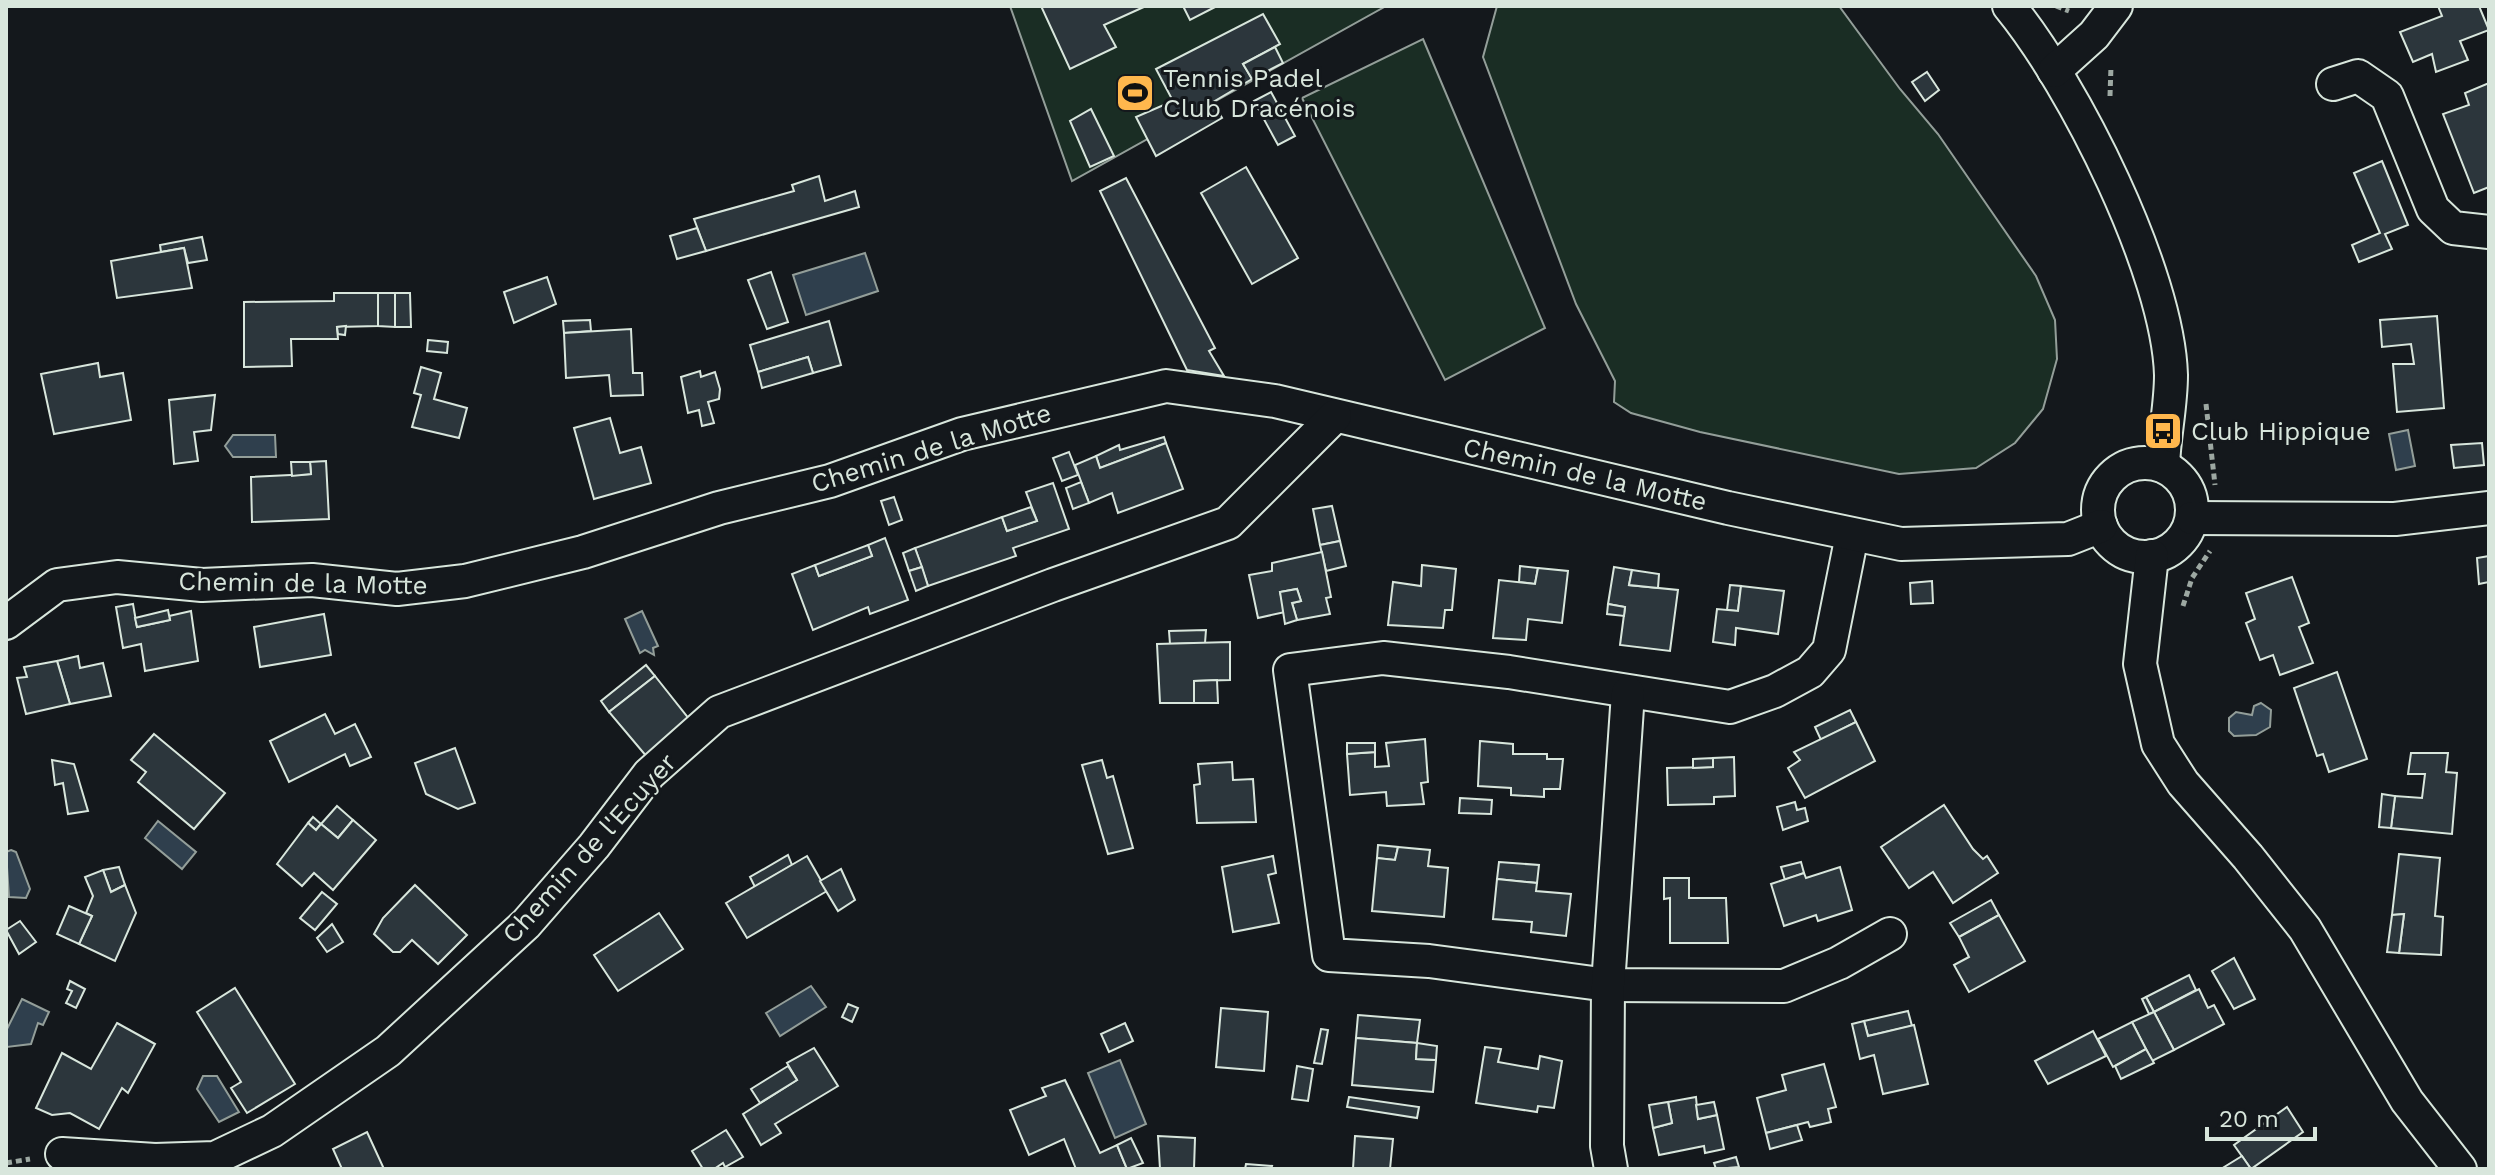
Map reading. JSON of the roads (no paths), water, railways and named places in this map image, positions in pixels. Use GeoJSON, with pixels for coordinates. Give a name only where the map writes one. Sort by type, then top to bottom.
{"type":"FeatureCollection","features":[{"type":"Feature","properties":{"kind":"street"},"geometry":{"type":"LineString","coordinates":[[2009,6],[2054,71],[2125,211],[2156,295],[2171,373],[2163,466]]}},
{"type":"Feature","properties":{"kind":"street"},"geometry":{"type":"LineString","coordinates":[[2054,71],[2094,35],[2116,6]]}},
{"type":"Feature","properties":{"kind":"street"},"geometry":{"type":"LineString","coordinates":[[2333,84],[2358,76],[2387,96],[2433,209],[2453,228],[2489,232]]}},
{"type":"Feature","properties":{"kind":"street","name":"Chemin de la Motte"},"geometry":{"type":"LineString","coordinates":[[6,623],[57,585],[117,577],[202,585],[312,580],[397,589],[465,581],[583,552],[719,508],[830,481],[962,434],[1166,386],[1275,401],[1901,544],[2068,539],[2101,526]]}},
{"type":"Feature","properties":{"kind":"street","name":"Chemin de l'Ecuyer"},"geometry":{"type":"LineString","coordinates":[[62,1154],[155,1160],[215,1158],[272,1131],[388,1051],[526,924],[594,846],[649,774],[719,712],[1053,585],[1228,523],[1335,416]]}},
{"type":"Feature","properties":{"kind":"street"},"geometry":{"type":"LineString","coordinates":[[2132,464],[2163,466],[2177,474],[2187,486],[2192,518],[2185,536],[2171,550],[2152,556],[2136,556],[2121,550],[2109,540],[2101,526],[2100,495],[2108,481],[2132,464]]}},
{"type":"Feature","properties":{"kind":"street"},"geometry":{"type":"LineString","coordinates":[[2192,518],[2395,519],[2489,508]]}},
{"type":"Feature","properties":{"kind":"street"},"geometry":{"type":"LineString","coordinates":[[1852,535],[1829,650],[1810,672],[1775,691],[1730,707],[1509,672],[1383,658],[1290,670],[1329,955],[1429,961],[1608,985],[1784,986],[1839,963],[1890,934]]}},
{"type":"Feature","properties":{"kind":"street"},"geometry":{"type":"LineString","coordinates":[[2152,556],[2140,664],[2158,744],[2183,783],[2248,857],[2305,929],[2407,1101],[2460,1169]]}},
{"type":"Feature","properties":{"kind":"street"},"geometry":{"type":"LineString","coordinates":[[1611,1169],[1607,1146],[1608,985],[1628,693]]}},
{"type":"Feature","properties":{"kind":"water"},"geometry":{"type":"Polygon","coordinates":[[[865,253],[878,291],[806,315],[793,275],[865,253]]]}},
{"type":"Feature","properties":{"kind":"water"},"geometry":{"type":"Polygon","coordinates":[[[2408,430],[2415,466],[2396,470],[2389,434],[2408,430]]]}},
{"type":"Feature","properties":{"kind":"water"},"geometry":{"type":"Polygon","coordinates":[[[233,435],[275,435],[276,457],[233,457],[225,446],[233,435]]]}},
{"type":"Feature","properties":{"kind":"water"},"geometry":{"type":"Polygon","coordinates":[[[642,611],[658,646],[653,648],[654,655],[645,650],[640,653],[625,619],[642,611]]]}},
{"type":"Feature","properties":{"kind":"water"},"geometry":{"type":"Polygon","coordinates":[[[2261,703],[2271,710],[2270,727],[2256,735],[2234,736],[2229,731],[2229,718],[2236,712],[2252,715],[2254,706],[2261,703]]]}},
{"type":"Feature","properties":{"kind":"water"},"geometry":{"type":"Polygon","coordinates":[[[158,821],[196,852],[182,869],[145,838],[158,821]]]}},
{"type":"Feature","properties":{"kind":"water"},"geometry":{"type":"Polygon","coordinates":[[[6,852],[16,852],[30,889],[26,898],[9,897],[6,852]]]}},
{"type":"Feature","properties":{"kind":"water"},"geometry":{"type":"Polygon","coordinates":[[[811,986],[826,1007],[780,1036],[766,1013],[811,986]]]}},
{"type":"Feature","properties":{"kind":"water"},"geometry":{"type":"Polygon","coordinates":[[[22,999],[49,1012],[43,1025],[38,1023],[31,1044],[7,1047],[6,1031],[22,999]]]}},
{"type":"Feature","properties":{"kind":"water"},"geometry":{"type":"Polygon","coordinates":[[[1120,1060],[1146,1124],[1115,1138],[1088,1073],[1120,1060]]]}},
{"type":"Feature","properties":{"kind":"water"},"geometry":{"type":"Polygon","coordinates":[[[203,1076],[217,1076],[239,1112],[219,1122],[197,1089],[203,1076]]]}},
{"type":"Feature","properties":{"kind":"place","name":"Tennis Padel Club Dracénois"},"geometry":{"type":"Point","coordinates":[1135,93]}},
{"type":"Feature","properties":{"kind":"place","name":"Club Hippique"},"geometry":{"type":"Point","coordinates":[2163,431]}}]}
